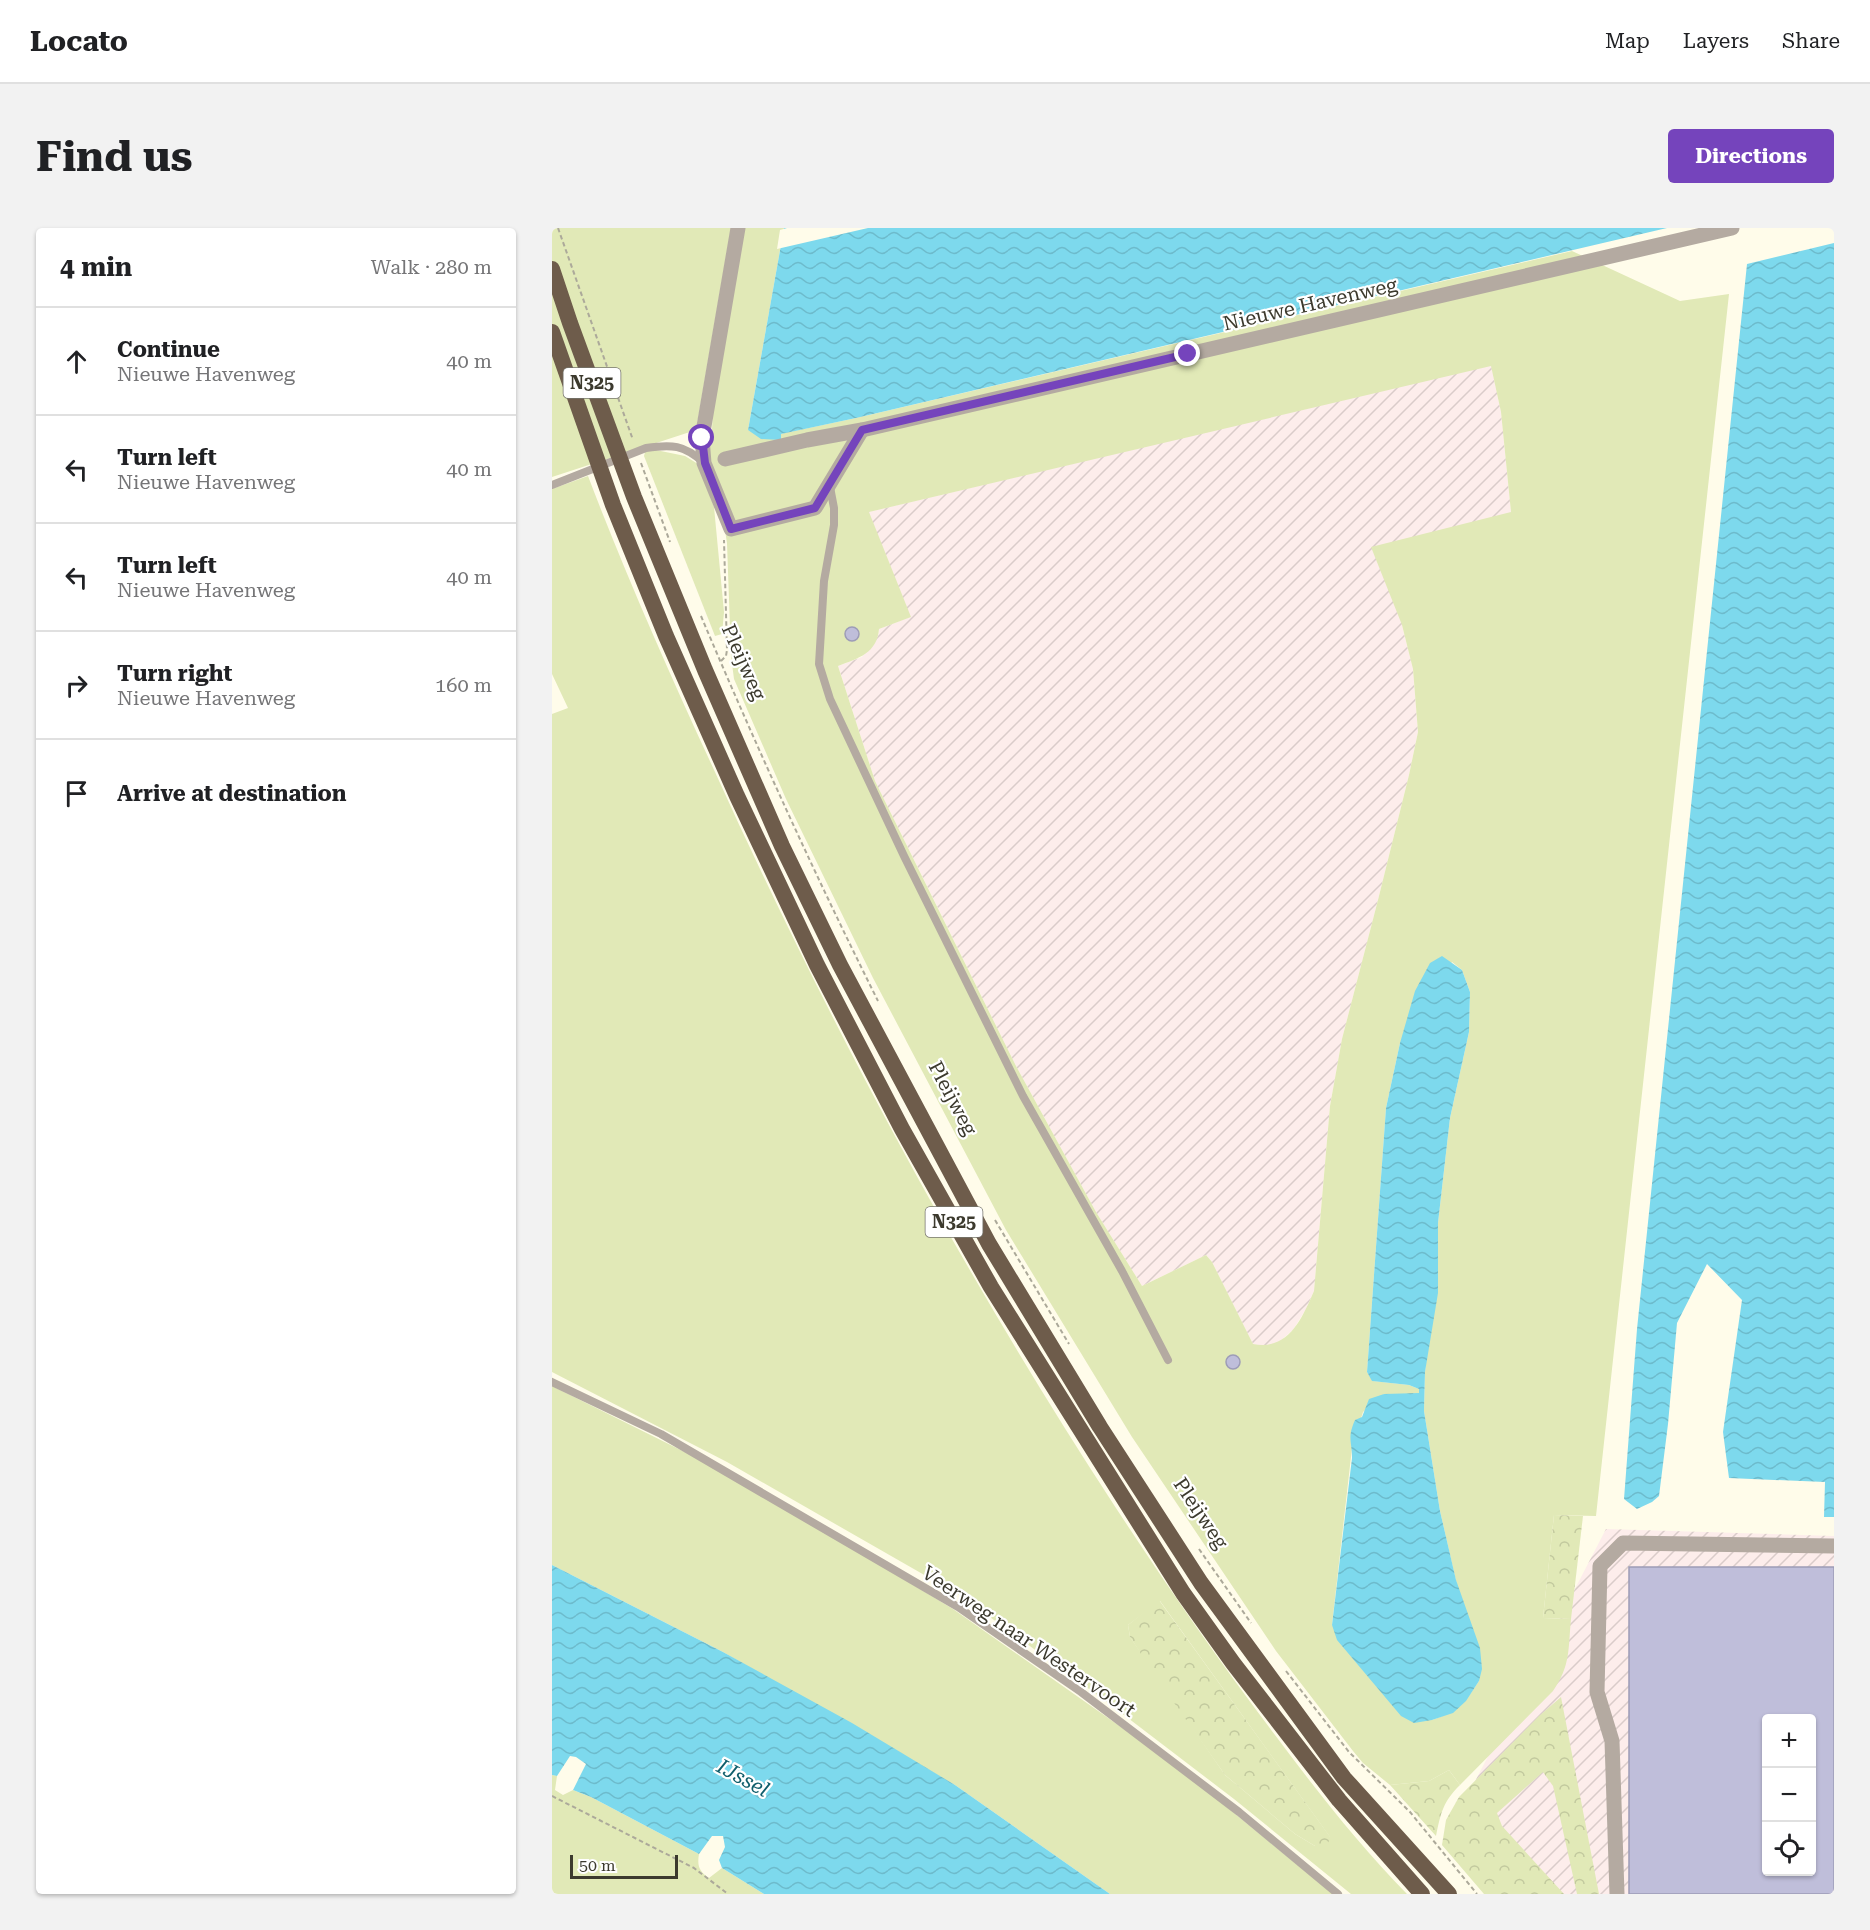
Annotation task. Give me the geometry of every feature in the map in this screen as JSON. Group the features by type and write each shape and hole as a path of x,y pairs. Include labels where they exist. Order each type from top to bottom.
{"highway":[{"name":"Pleijweg","path":"552,269 634,497 705,670 782,846 840,965 989,1244 1100,1427 1200,1582 1344,1778 1449,1894"},
{"name":"N325","path":"552,332 613,505 670,646 737,796 817,965 902,1129 991,1287 1183,1593 1233,1663 1339,1800 1422,1894"}],"street":[{"path":"738,228 702,438 705,463 731,529 815,508 862,430"},
{"name":"Nieuwe Havenweg","path":"725,459 862,430 1732,228"},
{"path":"1617,1894 1612,1741 1597,1692 1600,1566 1623,1543 1834,1546"}],"lane":[{"path":"552,484 646,448 658,446 684,448 705,463"},
{"path":"829,484 834,508 834,525 824,581 819,664 830,699 904,856 1023,1096 1122,1271 1168,1360"},
{"name":"Veerweg naar Westervoort","path":"552,1382 661,1434 958,1607 1081,1692 1239,1812 1338,1894"}],"path":[{"path":"558,228 635,447"},
{"path":"639,458 674,551"},
{"path":"720,662 726,656 727,650 723,539 724,534 731,529"},
{"name":"Pleijweg","path":"699,611 837,919 878,1000"},
{"path":"995,1220 1069,1343"},
{"name":"Pleijweg","path":"1193,1541 1251,1623"},
{"path":"1281,1664 1349,1752 1410,1812 1477,1894"},
{"path":"552,1796 694,1868 728,1894"}],"shaded area":[{"path":"1491,365 1501,412 1511,512 1402,625 1413,669 1418,732 1342,1039 1330,1106 1314,1291 1293,1330 1279,1342 1265,1347 1253,1344 1212,1262 1206,1255 1142,1286 1096,1212 1016,1066 875,781 838,666 862,657 878,636 879,629 910,617 868,512"},
{"path":"1606,1529 1834,1536 1834,1894 1505,1894 1442,1845"}],"green space":[{"path":"552,228 731,228 696,430 552,477"},
{"path":"743,228 784,228 748,430 781,439 780,434 1572,251 1680,301 1729,294 1596,1516 1554,1515 1543,1618 1571,1619 1568,1656 1559,1682 1553,1691 1460,1785 1449,1770 1429,1781 1390,1785 1363,1763 1353,1751 1276,1651 1132,1437 1006,1230 873,978 786,799 734,679 731,656 727,543 720,498 705,460 712,429 714,392","holes":["1491,366 1501,412 1511,512 1371,547 1402,625 1413,669 1418,732 1342,1039 1330,1106 1314,1291 1299,1322 1285,1338 1276,1343 1253,1344 1212,1262 1206,1255 1142,1286 1096,1212 1016,1066 875,781 838,666 866,654 875,644 879,629 911,617 869,512","1452,962 1462,970 1470,992 1469,1032 1450,1118 1438,1223 1437,1257 1425,1372 1424,1411 1440,1511 1479,1681 1460,1706 1432,1720 1332,1625 1352,1448 1363,1412 1384,1394 1419,1394 1419,1389 1409,1385 1373,1381 1367,1372 1386,1108 1400,1043"]},
{"path":"651,449 685,456 698,464 714,507 724,612 722,634 715,636 644,456 645,452"},
{"path":"588,476 665,662 804,961 951,1238 1058,1417 1192,1621 1290,1756 1338,1817 1407,1894 1351,1894 1234,1799 1107,1702 961,1596 727,1462 552,1372 552,714 568,708 552,674 552,489","holes":["1160,1601 1330,1837 1315,1846 1295,1834 1225,1775 1130,1637 1128,1625"]},
{"path":"552,1386 733,1476 953,1609 1148,1746 1333,1894 1110,1894 955,1785 723,1652 552,1565"},
{"path":"1554,1515 1583,1516 1571,1619 1543,1618"},
{"path":"1159,1600 1331,1838 1325,1847 1315,1846 1295,1834 1225,1775 1158,1680 1130,1637 1128,1625"},
{"path":"1561,1697 1599,1894 1577,1894 1553,1786 1543,1772 1497,1813 1502,1826 1564,1894 1484,1894 1442,1845 1446,1820 1459,1797 1539,1716"},
{"path":"1449,1770 1460,1785 1444,1808 1436,1836 1390,1785 1429,1781"},
{"path":"552,1775 557,1776 555,1790 563,1795 573,1790 591,1797 699,1854 700,1868 709,1878 722,1868 764,1894 552,1894"}],"water":[{"path":"784,228 1667,228 781,434 781,440 761,439 748,430"},
{"path":"1834,243 1834,1517 1824,1517 1825,1482 1729,1478 1723,1432 1742,1300 1707,1264 1677,1323 1659,1496 1637,1509 1624,1499 1637,1329 1747,264"},
{"path":"1442,956 1462,970 1470,992 1469,1032 1450,1118 1438,1223 1438,1293 1425,1372 1424,1411 1440,1511 1456,1580 1480,1648 1482,1669 1479,1681 1466,1701 1453,1713 1414,1723 1401,1716 1337,1640 1332,1625 1352,1458 1351,1435 1355,1420 1362,1417 1369,1399 1384,1394 1419,1393 1419,1389 1409,1385 1372,1381 1367,1372 1386,1108 1400,1043 1415,991 1430,963"},
{"name":"IJssel","path":"552,1565 723,1652 852,1723 955,1785 1110,1894 764,1894 722,1868 719,1860 725,1847 723,1836 712,1836 699,1854 591,1797 573,1790 586,1764 570,1756 557,1776 552,1775"}],"pier":[{"path":"787,228 868,228 777,249 780,230"}],"building":[{"path":"852,627 857,629 859,634 857,639 852,641 847,639 845,634 847,629"},
{"path":"1233,1355 1238,1357 1240,1362 1238,1367 1233,1369 1228,1367 1226,1362 1228,1357"},
{"path":"1629,1567 1834,1567 1834,1894 1629,1894"}],"route":[{"path":"702,438 705,463 731,529 815,508 862,430 1188,354"}]}
